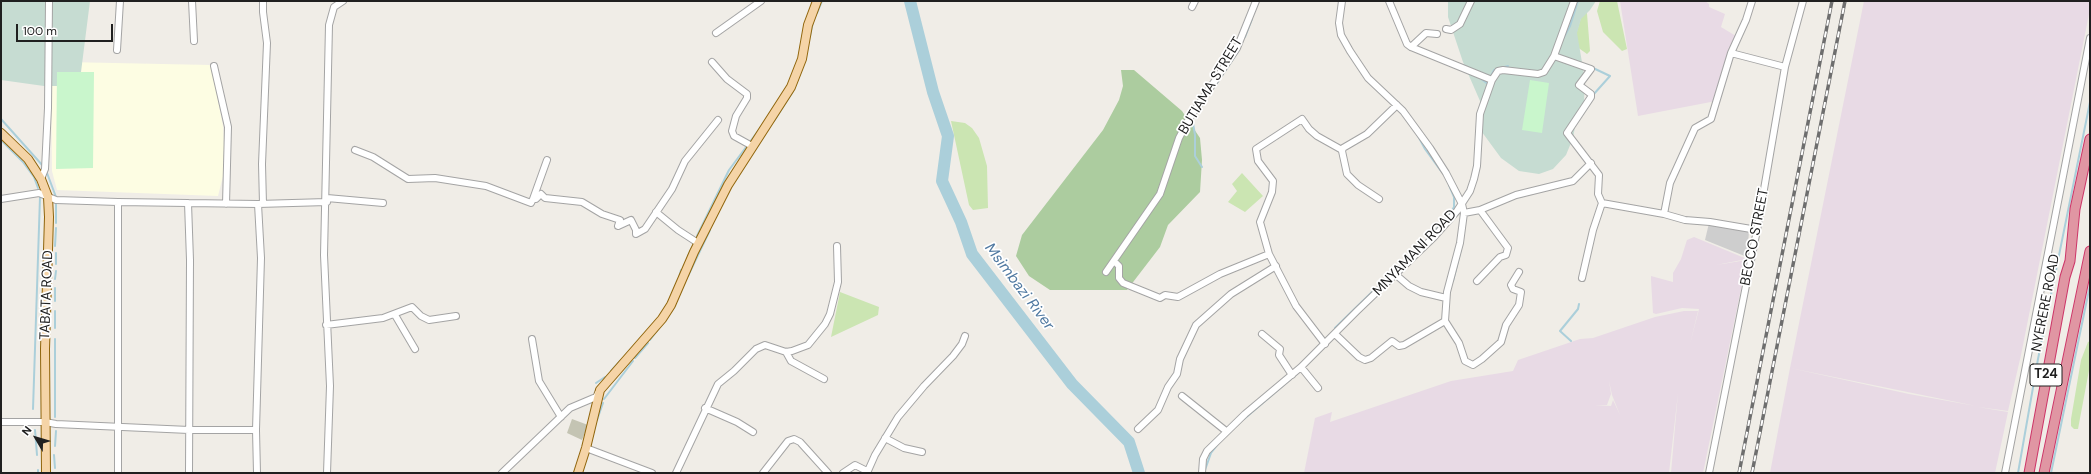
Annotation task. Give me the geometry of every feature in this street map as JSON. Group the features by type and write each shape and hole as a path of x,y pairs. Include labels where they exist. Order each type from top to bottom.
{"highway":[{"name":"NYERERE ROAD","path":"2029,473 2065,277 2070,261 2075,209 2090,139"},
{"name":"T24","path":"2044,473 2090,252"}],"main road":[{"path":"578,473 586,448 600,390 662,319 678,292 698,243 728,185 791,88 797,74 811,14 817,1"},
{"name":"TABATA ROAD","path":"1,133 28,159 41,179 48,197 49,217 44,422 46,473"}],"street":[{"path":"41,179 45,169 48,108 49,1"},
{"path":"117,50 120,1"},
{"path":"192,1 194,41"},
{"path":"257,473 256,430 261,204 267,43 263,1"},
{"path":"327,473 330,386 326,325 324,255 327,200 329,25 334,7 343,1"},
{"path":"716,33 761,1"},
{"name":"BUTIAMA STREET","path":"1106,272 1160,194 1179,138 1189,119 1237,48 1256,1"},
{"name":"MNYAMANI ROAD","path":"1202,473 1203,458 1207,451 1226,431 1292,375 1325,344 1434,237 1462,204 1446,173 1430,148 1397,105 1368,78 1341,35 1339,23 1342,1"},
{"path":"1446,29 1451,30 1460,24 1471,1"},
{"path":"1519,272 1511,285 1513,289 1521,292 1519,306 1506,326 1501,342 1473,365 1465,361 1458,343 1444,321 1446,298 1460,244 1464,213 1462,204 1470,191 1478,166 1480,114 1492,80 1498,71 1503,70 1542,73 1547,70 1554,56 1574,1"},
{"path":"1664,214 1670,183 1679,160 1695,128 1711,119 1731,53 1746,20 1752,1"},
{"name":"BECCO STREET","path":"1709,473 1757,230 1785,67 1803,1"},
{"path":"1390,2 1407,44 1411,47 1492,80"},
{"path":"1411,47 1426,33 1437,34"},
{"path":"2005,473 2090,38"},
{"path":"1731,53 1785,67"},
{"path":"1554,56 1590,69 1579,85 1591,94 1591,97 1567,133 1569,138 1592,163 1598,175 1598,194 1602,203 1596,219 1582,278"},
{"path":"712,62 728,79 747,94 747,98 736,116 732,131 734,136 752,146"},
{"path":"214,66 228,127 226,204"},
{"path":"1342,150 1367,134 1397,105"},
{"path":"1325,344 1296,306 1269,254 1260,222 1272,192 1273,181 1258,161 1256,149 1302,118 1308,129 1317,136 1342,150 1347,174 1358,185 1379,199"},
{"path":"533,199 536,200 541,194 546,198 582,202 602,214 620,220 618,226 631,220 636,230 636,234 645,229 675,184 685,161 718,120"},
{"path":"355,150 373,157 408,179 435,178 486,186 531,203 547,160"},
{"path":"1464,213 1480,210 1516,195 1573,181 1592,163"},
{"path":"1,199 39,193 56,200 118,202 261,204 327,200 383,203"},
{"path":"118,202 118,473"},
{"path":"188,203 190,260 188,430 189,473"},
{"path":"1602,203 1664,214 1685,220 1710,222 1757,230"},
{"path":"1477,281 1500,257 1506,256 1508,248 1480,210"},
{"path":"656,212 678,230 698,243"},
{"path":"676,473 705,408 718,384 734,371 756,349 765,345 786,352 808,345 828,319 838,282 837,246"},
{"path":"1114,260 1119,266 1119,278 1123,283 1160,298 1166,295 1178,297 1220,274 1269,254"},
{"path":"1138,429 1158,410 1168,387 1176,374 1180,359 1196,325 1231,294 1276,266"},
{"path":"1395,274 1409,286 1421,292 1446,298"},
{"path":"326,325 395,315 412,307 421,316 429,320 456,316"},
{"path":"395,315 415,349"},
{"path":"1335,334 1359,357 1365,360 1374,356 1392,341 1399,346 1404,345 1444,321"},
{"path":"1262,334 1280,349 1279,355 1292,375"},
{"path":"843,473 855,465 867,472 898,417 924,386 953,356 962,344 965,336"},
{"path":"532,339 539,381 561,417"},
{"path":"786,352 791,361 824,379"},
{"path":"1301,367 1318,388"},
{"path":"502,473 570,408 596,397 600,390"},
{"path":"1182,396 1226,431"},
{"path":"705,408 737,422 753,432"},
{"path":"1,422 44,422 119,428 256,430"},
{"path":"885,438 904,448 922,452"},
{"path":"763,473 788,440 794,439 800,442 828,473"},
{"path":"586,448 637,466 652,473"},
{"path":"634,473 637,466"}],"shaded area":[{"path":"1,1 90,1 81,72 66,86 44,86 1,80"},
{"path":"1448,1 1596,1 1581,19 1577,33 1585,80 1584,102 1578,110 1573,138 1566,155 1553,169 1539,174 1519,171 1501,158 1479,128 1480,101 1463,62 1448,17"},
{"path":"1620,1 1705,1 1709,4 1709,7 1725,14 1721,27 1736,36 1716,101 1638,116"},
{"path":"1864,1 2090,1 2090,9 2021,355 2008,411 1978,407 2008,412 1995,473 1770,473 1790,368","holes":["1790,368 1976,406 1909,394"]},
{"path":"65,62 211,65 223,126 223,176 218,196 57,190 52,171 51,76"},
{"path":"1709,223 1749,231 1747,257 1705,240"},
{"path":"1694,237 1747,259 1716,265 1747,260 1703,473 1671,473 1678,393 1669,473 1304,473 1315,418 1332,412 1330,422 1451,381 1513,371 1518,360 1580,339 1593,338 1655,317 1684,311 1698,311 1690,344 1699,309 1682,308 1656,314 1653,313 1651,280 1651,276 1673,282 1673,273 1681,259 1687,240","holes":["1609,381 1612,395 1620,415 1613,400 1611,406 1595,405 1607,405 1611,394"]},
{"path":"572,419 588,425 582,440 567,433"}],"green space":[{"path":"1586,1 1590,51 1587,54 1573,44"},
{"path":"1600,1 1617,1 1627,49 1622,51 1603,32 1597,11"},
{"path":"1121,70 1134,70 1182,111 1200,138 1202,160 1200,192 1168,225 1160,247 1127,290 1050,290 1029,276 1016,256 1022,235 1103,130 1119,100 1123,86"},
{"path":"57,72 94,72 93,168 56,169"},
{"path":"1530,80 1549,83 1542,133 1522,130"},
{"path":"951,121 965,123 972,128 979,138 987,166 988,208 973,210 969,205"},
{"path":"1242,173 1263,196 1245,212 1228,202 1237,191 1232,184"},
{"path":"840,292 879,307 878,315 831,337"},
{"path":"2090,341 2090,365 2078,429 2074,429 2071,426 2071,419 2081,360 2088,342"}],"waterway":[{"path":"817,13 822,1"},
{"name":"Msimbazi River","path":"910,1 933,92 948,136 942,181 961,222 972,254 1072,384 1129,442 1139,473"},
{"path":"1563,39 1570,26 1578,1"},
{"path":"1245,37 1252,19"},
{"path":"810,36 813,22"},
{"path":"1215,86 1239,50"},
{"path":"1491,76 1494,70 1508,66"},
{"path":"1591,67 1610,76 1593,95"},
{"path":"774,121 792,93 801,71"},
{"path":"1480,78 1489,85"},
{"path":"2018,473 2038,359 2090,102"},
{"path":"1192,117 1195,135 1195,156 1202,167"},
{"path":"1,119 43,166"},
{"path":"1372,133 1386,119"},
{"path":"697,236 729,170 761,127"},
{"path":"1417,134 1425,149 1441,171"},
{"path":"1568,139 1574,146"},
{"path":"1,140 23,162 34,177 38,188"},
{"path":"47,173 56,197"},
{"path":"1427,240 1450,214 1454,207 1454,197 1449,185"},
{"path":"1514,198 1523,196"},
{"path":"33,409 40,197"},
{"path":"56,203 56,223"},
{"path":"55,246 56,228"},
{"path":"688,276 710,230"},
{"path":"688,256 695,242"},
{"path":"1453,281 1461,249"},
{"path":"56,253 56,264"},
{"path":"678,282 681,270"},
{"path":"55,279 56,271"},
{"path":"2051,473 2090,285"},
{"path":"55,288 55,301"},
{"path":"1335,328 1372,292"},
{"path":"1571,341 1560,331 1578,309 1579,304"},
{"path":"55,311 55,328"},
{"path":"650,340 662,324"},
{"path":"55,339 55,417"},
{"path":"635,358 648,343"},
{"path":"611,371 621,360"},
{"path":"604,399 633,361"},
{"path":"1244,419 1300,371"},
{"path":"596,383 605,377"},
{"path":"597,420 603,403"},
{"path":"35,430 37,455"},
{"path":"55,446 56,431"},
{"path":"1205,470 1211,453 1218,444"},
{"path":"54,455 55,468"}],"railway":[{"path":"1739,473 1832,1"},
{"path":"1752,473 1845,1"}]}
